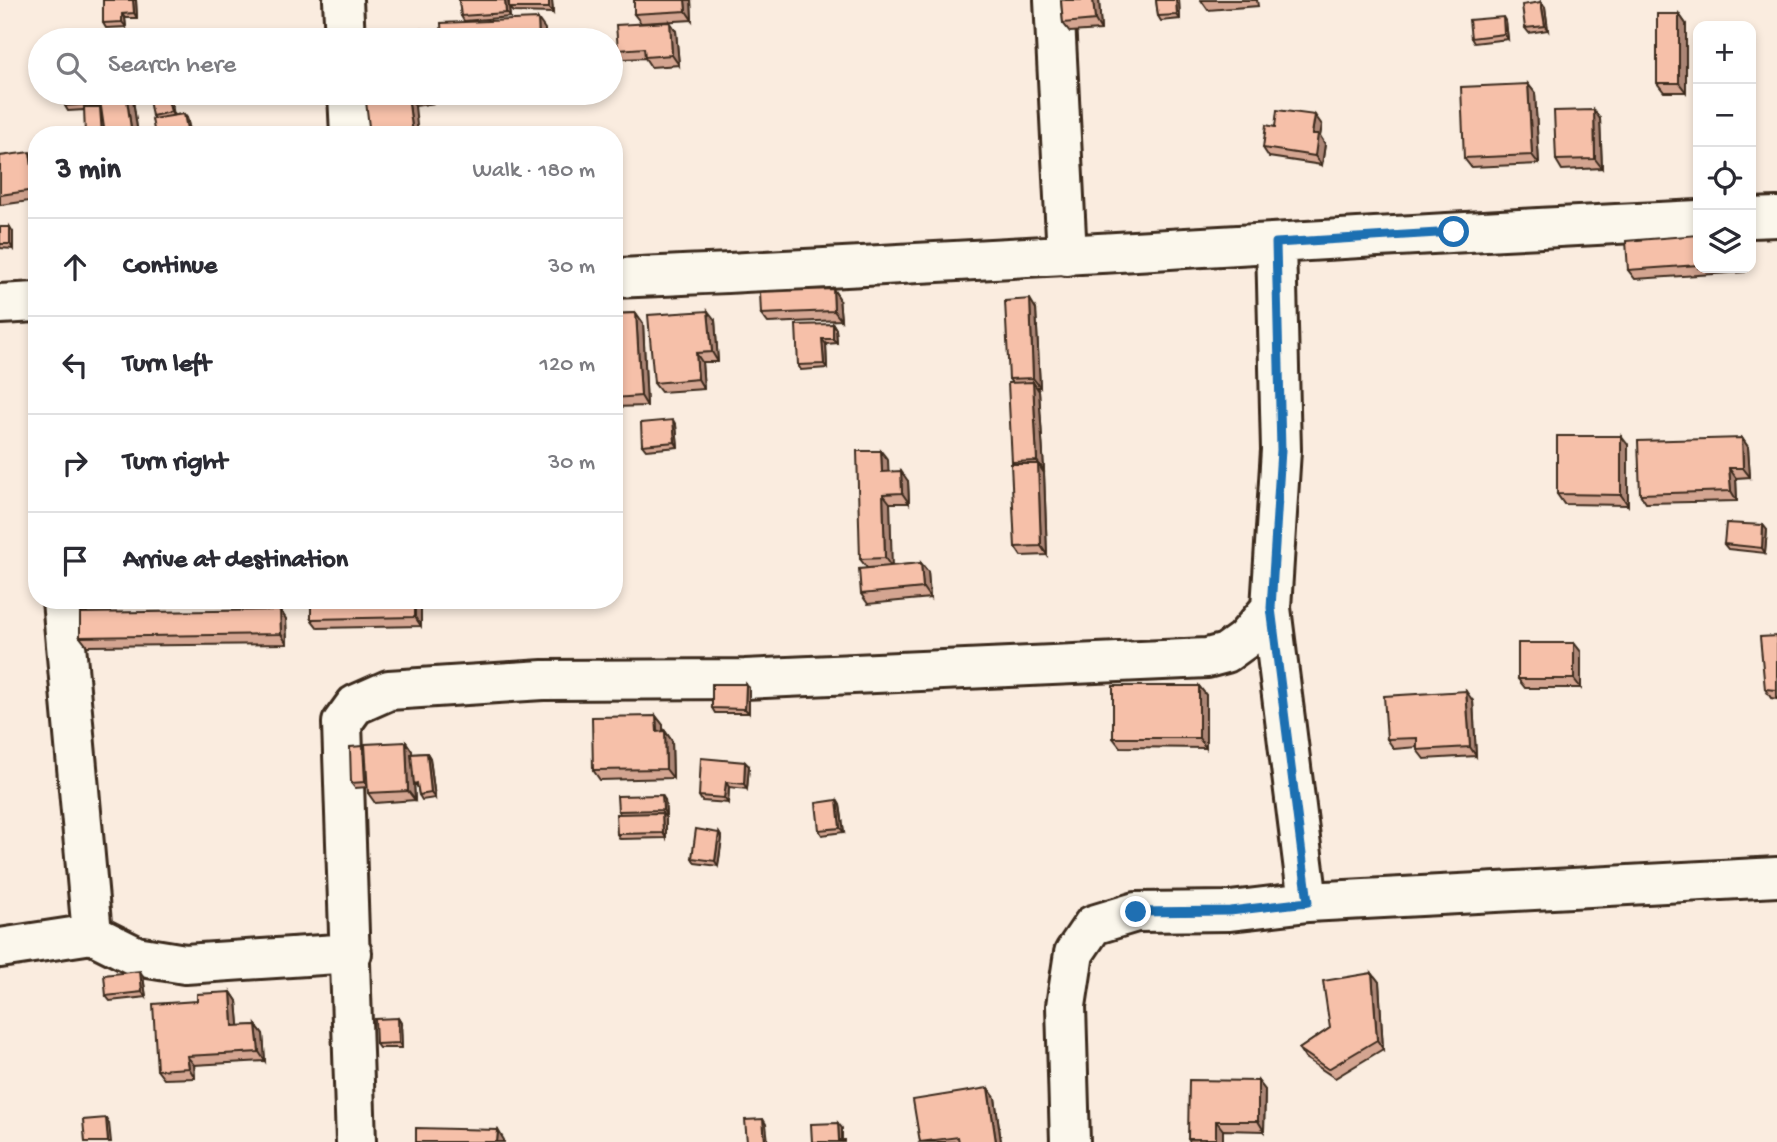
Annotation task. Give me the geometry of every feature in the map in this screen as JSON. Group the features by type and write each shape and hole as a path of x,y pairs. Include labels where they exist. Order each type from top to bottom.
{"street":[{"path":"343,0 344,28"},
{"path":"1054,0 1067,256"},
{"path":"349,105 350,126"},
{"path":"1756,218 1777,217"},
{"path":"623,278 1067,256 1693,220"},
{"path":"1276,243 1281,450 1271,608 1308,902"},
{"path":"356,1142 352,953 342,723 355,705 389,691 543,680 745,679 1207,658 1226,653 1244,640 1271,608"},
{"path":"63,609 92,934"},
{"path":"1070,1142 1066,1006 1074,953 1093,925 1136,912 1230,911 1308,902 1777,877"},
{"path":"0,948 92,934 136,956 185,964 352,953"}],"building":[{"path":"103,0 133,0 134,13 122,14 122,22 103,23"},
{"path":"459,0 505,0 506,13 461,16"},
{"path":"509,0 549,0 549,8 509,8"},
{"path":"634,0 685,0 686,11 634,14"},
{"path":"1061,0 1093,0 1095,20 1063,23"},
{"path":"1156,0 1176,0 1177,15 1158,16"},
{"path":"1541,2 1545,26 1525,28 1522,5"},
{"path":"1657,14 1679,14 1679,83 1657,83"},
{"path":"1503,17 1504,34 1471,38 1469,20"},
{"path":"538,19 538,28 441,28 441,23"},
{"path":"670,22 672,55 645,57 644,48 623,50 623,28 616,28 616,25"},
{"path":"1528,84 1532,155 1464,158 1461,87"},
{"path":"101,105 128,105 131,126 104,126"},
{"path":"150,105 169,105 171,112 152,116"},
{"path":"366,105 409,105 412,126 369,126"},
{"path":"84,107 100,107 101,126 85,126"},
{"path":"1277,110 1315,115 1312,134 1318,134 1315,156 1263,148 1266,125 1275,127"},
{"path":"1594,110 1595,159 1556,160 1554,111"},
{"path":"184,114 186,126 153,126 152,119"},
{"path":"28,152 28,191 0,195 0,156"},
{"path":"0,227 10,227 10,244 0,244"},
{"path":"1693,235 1693,265 1628,270 1626,241"},
{"path":"833,289 834,311 761,314 760,292"},
{"path":"1030,299 1033,378 1009,379 1005,301"},
{"path":"708,311 712,352 696,353 698,379 654,383 648,315"},
{"path":"636,313 641,396 623,397 623,314"},
{"path":"833,324 833,339 822,339 824,364 798,365 796,325"},
{"path":"1033,382 1037,461 1012,462 1008,383"},
{"path":"673,420 675,442 642,445 641,423"},
{"path":"1557,436 1621,436 1621,495 1557,494"},
{"path":"1742,438 1743,468 1729,468 1731,491 1640,494 1638,441"},
{"path":"857,451 881,451 882,472 901,471 902,493 883,494 885,558 860,559"},
{"path":"1011,464 1038,464 1041,546 1015,547"},
{"path":"1726,523 1763,525 1762,548 1724,544"},
{"path":"921,563 923,588 861,594 859,569"},
{"path":"311,609 415,609 415,617 311,619"},
{"path":"280,610 281,634 80,637 80,613"},
{"path":"1777,636 1777,690 1765,689 1760,637"},
{"path":"1518,643 1574,643 1574,679 1518,679"},
{"path":"712,684 746,684 745,709 712,708"},
{"path":"1113,686 1199,686 1199,738 1113,738"},
{"path":"1466,691 1470,747 1417,750 1417,738 1387,739 1384,696"},
{"path":"656,716 657,732 665,731 666,769 593,770 592,717"},
{"path":"406,742 408,791 368,793 365,744"},
{"path":"363,746 365,782 351,783 350,747"},
{"path":"427,753 431,793 419,795 417,783 414,784 411,754"},
{"path":"701,758 745,762 744,784 726,782 724,798 699,796"},
{"path":"662,795 663,810 618,811 617,796"},
{"path":"837,800 840,828 819,830 816,803"},
{"path":"662,813 663,833 617,834 616,814"},
{"path":"696,829 719,833 715,861 692,858"},
{"path":"140,971 142,992 106,996 104,975"},
{"path":"1372,973 1377,1040 1328,1069 1299,1049 1330,1028 1323,981"},
{"path":"231,992 233,1026 256,1025 259,1052 187,1056 189,1068 157,1070 153,1004 197,1001 197,994"},
{"path":"398,1018 399,1043 376,1044 375,1019"},
{"path":"1189,1080 1258,1081 1258,1121 1216,1121 1216,1139 1188,1139"},
{"path":"988,1088 996,1142 959,1142 958,1137 920,1142 913,1100"},
{"path":"106,1118 108,1142 85,1142 83,1120"},
{"path":"763,1119 765,1142 747,1142 745,1120"},
{"path":"838,1123 839,1140 845,1142 812,1142 811,1124"},
{"path":"416,1128 498,1130 497,1142 416,1142"}],"route":[{"path":"1136,912 1230,911 1308,902 1271,608 1281,450 1276,243 1454,232"}]}
